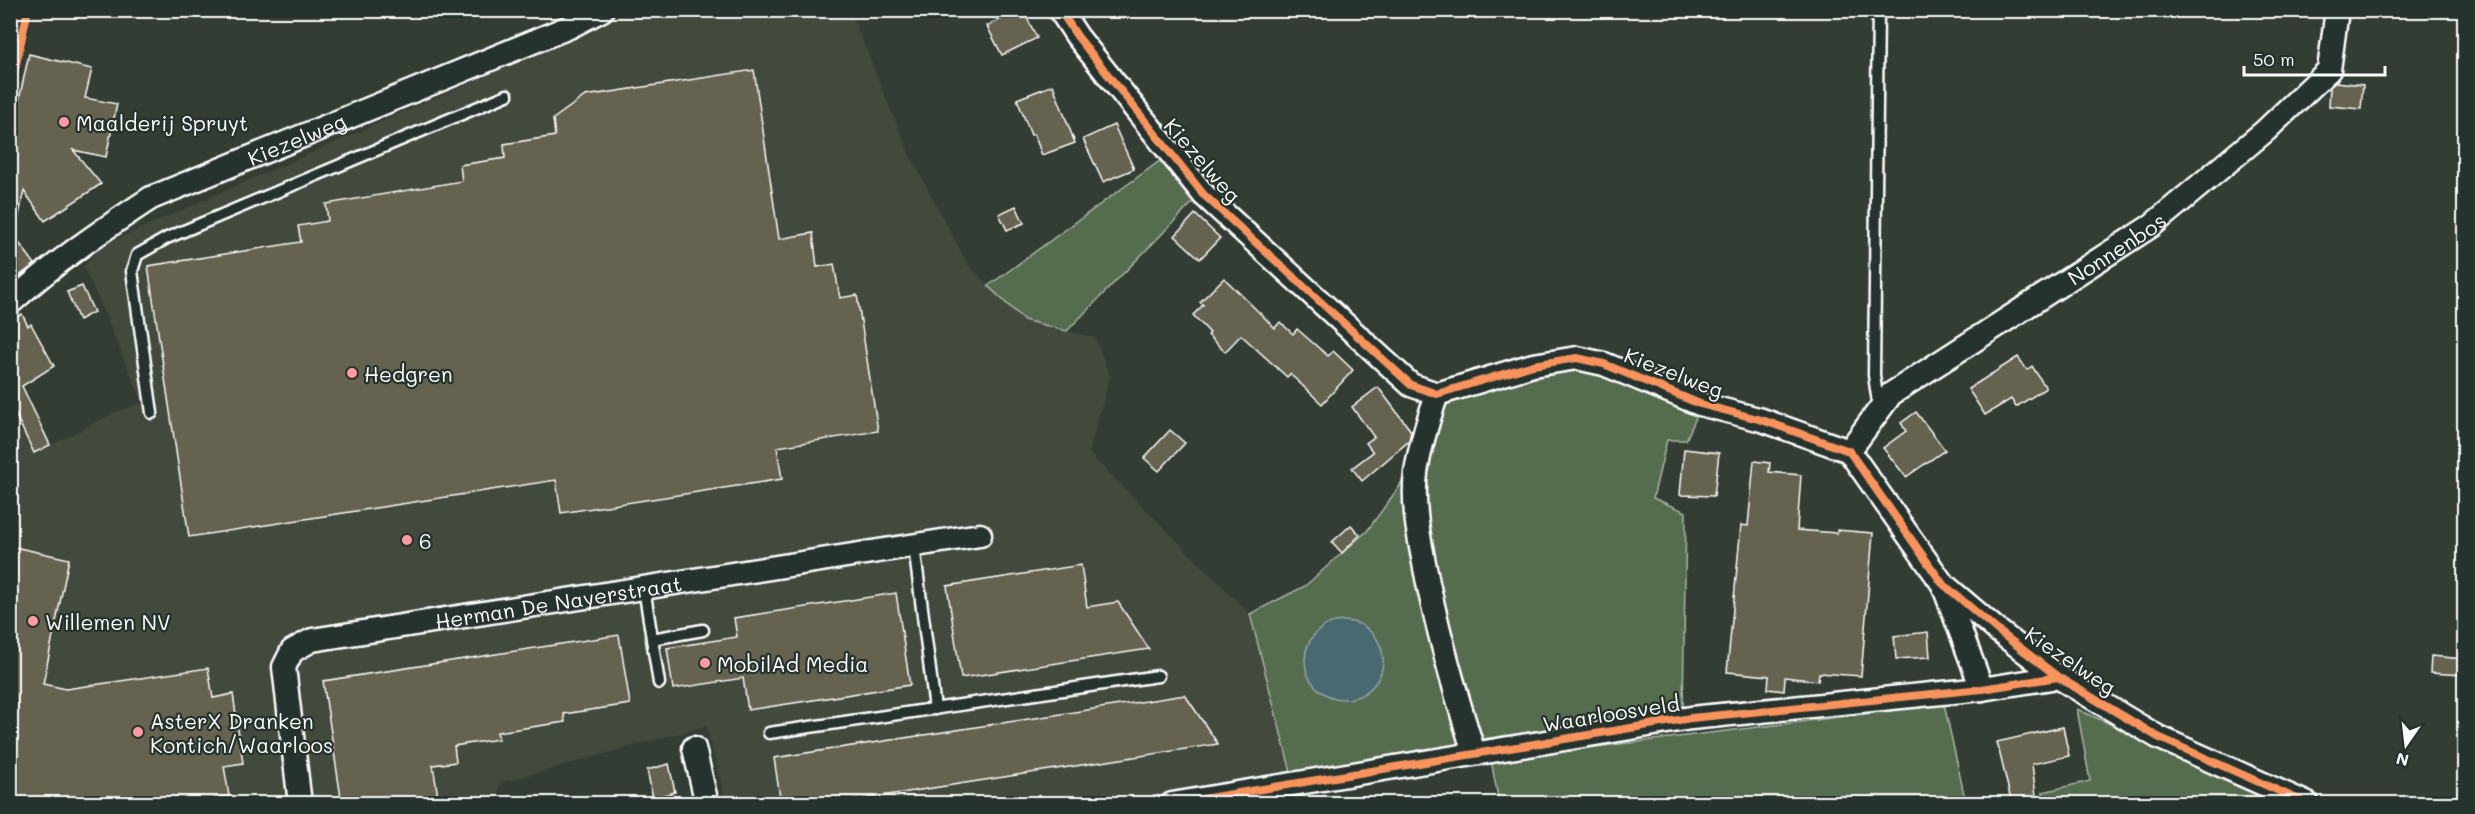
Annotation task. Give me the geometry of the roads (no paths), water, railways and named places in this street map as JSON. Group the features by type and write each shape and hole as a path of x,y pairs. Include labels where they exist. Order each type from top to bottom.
{"street":[{"name":"Kiezelweg","path":"10,303 96,233 152,198 569,27 602,10"},
{"name":"Kiezelweg","path":"1060,10 1077,36 1204,195 1411,385 1437,394 1533,365 1577,358 1604,364 1700,404 1762,420 1849,451 1942,583 1997,630 2058,677 2158,737 2308,804"},
{"name":"Nonnenbos","path":"1849,451 1891,394 2151,226 2265,131 2329,70 2337,10"},
{"path":"1437,394 1423,436 1416,475 1415,519 1452,685 1474,753"},
{"name":"Herman De Nayerstraat","path":"300,804 285,667 292,651 312,640 981,535"},
{"path":"1942,583 1982,689"},
{"name":"Waarloosveld","path":"1172,804 1691,718 1982,689 2058,677"},
{"path":"694,748 707,804"}],"lane":[{"path":"1878,10 1874,375 1879,410"},
{"path":"152,413 132,271 137,255 167,238 507,95"},
{"path":"914,546 935,709"},
{"path":"644,588 659,683"},
{"path":"652,639 703,630"},
{"path":"769,733 1158,676"}],"water":[{"path":"1344,621 1359,624 1371,633 1380,645 1383,660 1380,675 1371,687 1359,696 1344,699 1329,696 1317,687 1308,675 1305,660 1308,645 1317,633 1329,624"}],"place":[{"name":"Maalderij Spruyt","path":"64,122"},
{"name":"Hedgren","path":"352,373"},
{"name":"6","path":"407,540"},
{"name":"Willemen NV","path":"33,621"},
{"name":"MobilAd Media","path":"705,663"},
{"name":"AsterX Dranken Kontich/Waarloos","path":"138,732"}]}
